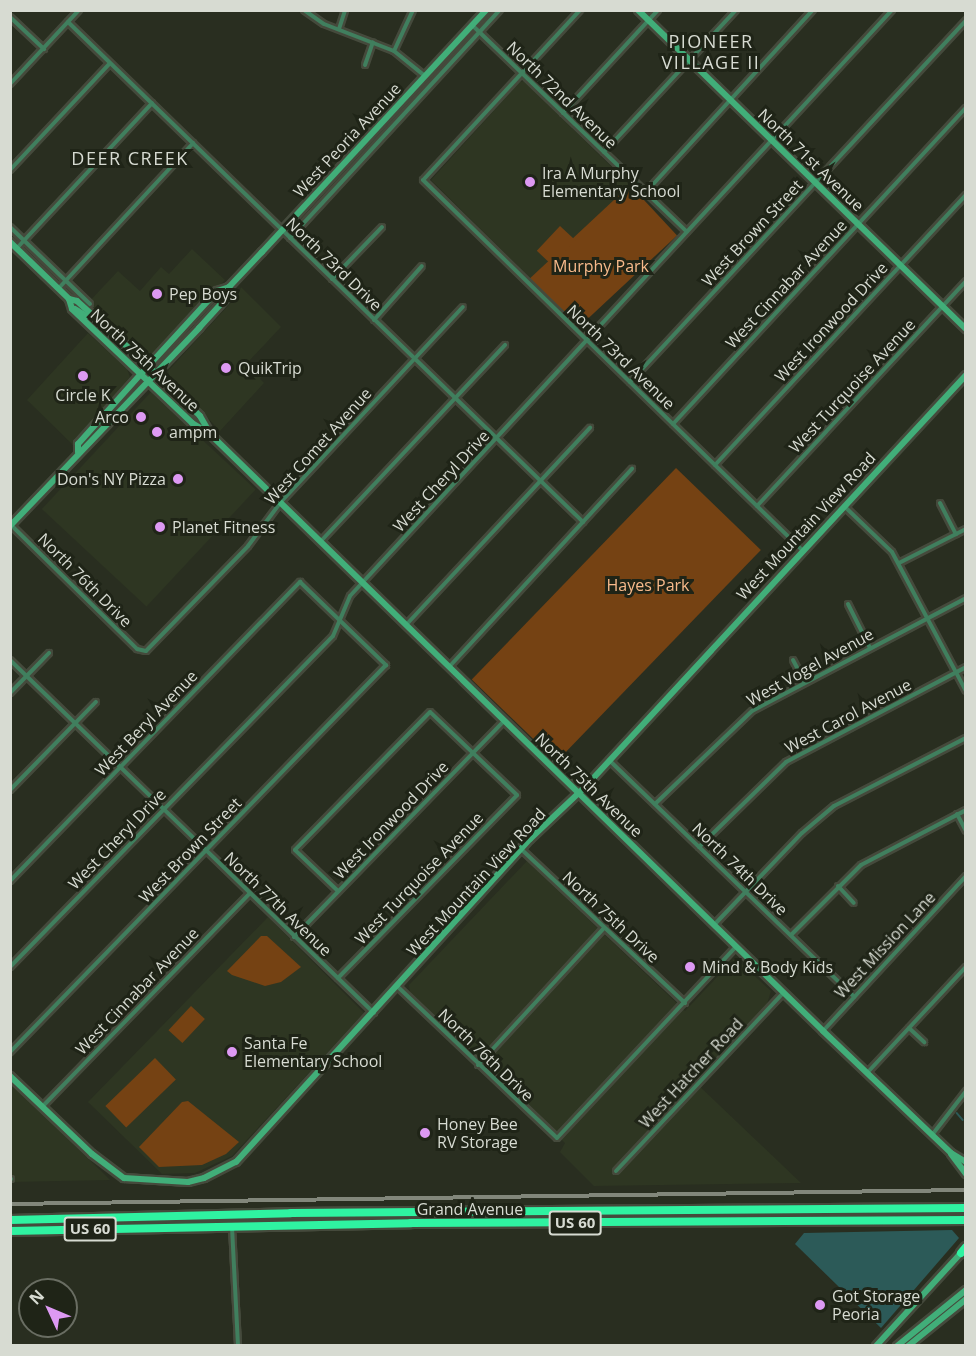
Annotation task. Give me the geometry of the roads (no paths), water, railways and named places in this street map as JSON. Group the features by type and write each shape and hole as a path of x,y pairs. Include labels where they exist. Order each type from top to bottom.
{"highway":[{"name":"Grand Avenue","path":"10,1220 963,1208"},
{"path":"570,1223 571,1212"},
{"path":"955,1219 966,1225"},
{"name":"Grand Avenue","path":"10,1231 232,1226 966,1220"}],"main road":[{"name":"West Peoria Avenue","path":"78,452 78,444 148,366 218,291 229,287 486,10"},
{"name":"North 71st Avenue","path":"638,10 966,329"},
{"name":"North 75th Avenue","path":"10,242 69,299 72,309 192,423 210,434 932,1135 951,1154 966,1174"},
{"name":"West Peoria Avenue","path":"11,525 78,452 85,450 213,313 229,295 229,287"},
{"name":"North 75th Avenue","path":"69,299 77,300 157,374 200,416 210,434"},
{"path":"205,305 213,313"},
{"path":"72,309 92,315"},
{"name":"West Mountain View Road","path":"10,1076 116,1175 134,1180 188,1182 221,1171 247,1152 521,849 579,794 966,375"},
{"name":"North 75th Avenue","path":"951,1154 966,1162"},
{"path":"876,1346 964,1250"},
{"path":"897,1346 966,1290"},
{"path":"908,1346 966,1299"}],"street":[{"path":"10,84 79,10"},
{"path":"304,10 339,29 394,51 425,76"},
{"path":"339,29 345,10"},
{"path":"394,51 413,10"},
{"name":"West Peoria Avenue","path":"290,238 500,10"},
{"path":"521,73 580,10"},
{"path":"563,113 658,10"},
{"path":"604,153 736,10"},
{"path":"646,192 813,10"},
{"name":"West Cheryl Drive","path":"10,967 333,636 346,603 892,10"},
{"path":"10,17 44,49"},
{"name":"West Brown Street","path":"630,382 966,20"},
{"name":"North 73rd Drive","path":"69,22 583,522"},
{"name":"North 72nd Avenue","path":"472,25 687,232"},
{"path":"365,65 373,42"},
{"path":"10,170 110,63"},
{"name":"North 73rd Avenue","path":"521,73 423,180 803,551"},
{"path":"17,248 152,103"},
{"name":"West Cinnabar Avenue","path":"673,424 966,108"},
{"path":"58,288 193,143"},
{"name":"West Ironwood Drive","path":"715,465 966,195"},
{"name":"North 75th Avenue","path":"10,227 90,304"},
{"path":"332,279 382,227"},
{"path":"374,320 422,266"},
{"name":"West Turquoise Avenue","path":"757,506 966,281"},
{"name":"West Comet Avenue","path":"141,653 248,546 280,504 463,307"},
{"path":"321,542 505,345"},
{"path":"406,626 590,428"},
{"path":"449,667 632,469"},
{"path":"940,503 956,534"},
{"path":"844,505 899,563 966,691"},
{"name":"North 76th Drive","path":"11,525 141,653"},
{"path":"899,563 966,529"},
{"name":"West Beryl Avenue","path":"10,881 300,582 340,622"},
{"name":"West Vogel Avenue","path":"655,804 735,724 804,681 966,598"},
{"path":"848,604 870,648"},
{"name":"West Brown Street","path":"10,1052 386,665 340,622"},
{"path":"10,693 49,653"},
{"name":"North 77th Avenue","path":"10,660 374,1014"},
{"path":"793,660 804,681"},
{"name":"West Carol Avenue","path":"699,847 786,762 966,667"},
{"path":"10,790 96,702"},
{"path":"338,891 295,850 430,712 473,753"},
{"name":"West Ironwood Drive","path":"294,937 504,721"},
{"path":"714,925 745,891 834,806 966,738"},
{"name":"West Turquoise Avenue","path":"338,978 517,795 473,753"},
{"name":"North 74th Drive","path":"609,759 854,997"},
{"path":"791,936 838,886 880,853 966,810"},
{"path":"957,814 966,831"},
{"name":"North 75th Drive","path":"521,849 685,1003"},
{"name":"West Mission Lane","path":"823,1031 966,876"},
{"path":"838,886 854,903"},
{"name":"West Cinnabar Avenue","path":"42,1107 250,893"},
{"path":"478,1065 604,928"},
{"path":"685,1003 737,946"},
{"path":"867,1073 966,967"},
{"name":"North 76th Drive","path":"398,987 557,1138 685,1003"},
{"name":"West Hatcher Road","path":"616,1170 783,992"},
{"path":"909,1028 924,1042"},
{"path":"932,1135 966,1091"},
{"path":"232,1226 238,1346"}],"water":[{"path":"952,1230 959,1238 881,1328 795,1244 804,1233"}],"waterway":[{"path":"957,1113 963,1120"}],"railway":[{"path":"10,1204 966,1190"}],"place":[{"name":"Ira A Murphy Elementary School","path":"530,182"},
{"name":"Pep Boys","path":"157,294"},
{"name":"QuikTrip","path":"226,368"},
{"name":"Circle K","path":"83,376"},
{"name":"Arco","path":"141,417"},
{"name":"ampm","path":"157,432"},
{"name":"Don's NY Pizza","path":"178,479"},
{"name":"Planet Fitness","path":"160,527"},
{"name":"Mind & Body Kids","path":"690,967"},
{"name":"Santa Fe Elementary School","path":"232,1052"},
{"name":"Honey Bee RV Storage","path":"425,1133"},
{"name":"Got Storage Peoria","path":"820,1305"}],"district":[{"name":"PIONEER VILLAGE II","path":"711,52"},
{"name":"DEER CREEK","path":"130,158"}],"park label":[{"name":"Murphy Park","path":"601,266"},
{"name":"Hayes Park","path":"648,585"}]}
